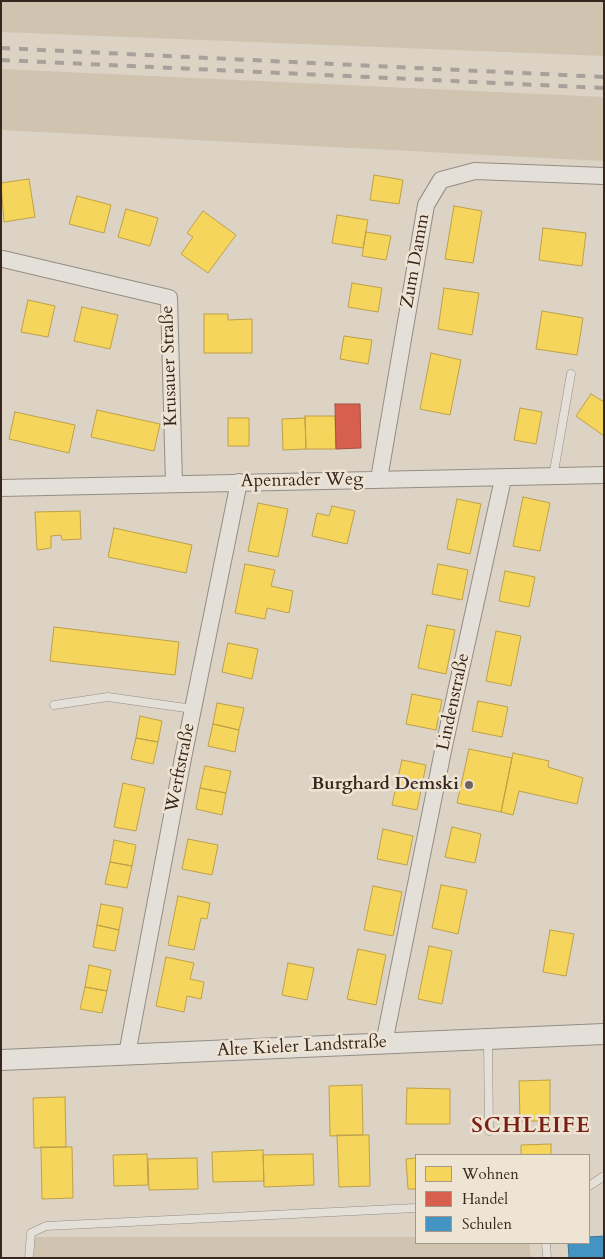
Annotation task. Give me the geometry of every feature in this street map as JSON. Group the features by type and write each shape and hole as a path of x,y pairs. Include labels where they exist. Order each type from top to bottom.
{"street":[{"name":"Zum Damm","path":"379,479 426,205 441,180 475,171 604,176"},
{"name":"Krusauer Straße","path":"3,259 169,298 174,483"},
{"name":"Apenrader Weg","path":"1,488 379,479 503,479 604,475"},
{"name":"Lindenstraße","path":"384,1043 444,746 503,479"},
{"name":"Werftstraße","path":"127,1054 193,709 239,482"},
{"name":"Alte Kieler Landstraße","path":"1,1060 604,1034"}],"lane":[{"path":"553,477 571,374"},
{"path":"54,705 108,697 193,709"},
{"path":"488,1039 489,1131"},
{"path":"590,1185 604,1176"},
{"path":"29,1258 32,1233 46,1226 415,1208"},
{"path":"546,1244 547,1258"}],"shaded area":[{"path":"1,1 604,1 604,56 1,32"},
{"path":"1,69 604,97 604,161 1,130"},
{"path":"30,1237 415,1237 415,1244 529,1244 531,1258 26,1258"}],"building: Wohnen":[{"path":"374,175 403,180 399,204 370,200"},
{"path":"29,179 35,217 4,222 1,183"},
{"path":"77,196 111,205 104,233 69,224"},
{"path":"454,206 482,211 473,263 445,259"},
{"path":"126,209 158,218 150,246 118,237"},
{"path":"203,211 236,235 208,273 181,254 193,237 187,233"},
{"path":"337,215 368,220 363,248 332,243"},
{"path":"543,228 586,233 582,266 539,260"},
{"path":"366,232 391,236 386,260 362,256"},
{"path":"352,283 382,288 378,312 348,307"},
{"path":"444,288 479,293 472,335 438,329"},
{"path":"28,300 55,306 48,337 21,332"},
{"path":"82,307 118,315 110,349 74,341"},
{"path":"542,311 583,318 577,355 536,349"},
{"path":"204,314 228,314 228,320 252,319 252,353 204,353"},
{"path":"344,336 372,340 368,364 340,359"},
{"path":"431,353 461,360 450,415 420,409"},
{"path":"591,394 604,402 604,436 576,416"},
{"path":"520,408 542,412 536,444 514,440"},
{"path":"97,410 160,424 154,451 91,437"},
{"path":"15,412 75,425 69,453 9,439"},
{"path":"305,416 335,416 336,449 306,449"},
{"path":"228,418 249,418 249,446 228,446"},
{"path":"305,418 306,449 283,450 282,419"},
{"path":"523,497 550,503 540,551 513,546"},
{"path":"457,499 481,504 470,554 447,549"},
{"path":"258,503 288,509 278,557 248,551"},
{"path":"332,506 355,511 347,544 312,536 317,513 329,516"},
{"path":"80,511 81,539 62,540 61,535 51,536 51,548 37,550 35,512"},
{"path":"114,528 192,545 186,573 108,557"},
{"path":"245,564 275,570 271,586 293,591 289,613 267,608 265,619 235,613"},
{"path":"438,564 468,570 462,600 432,594"},
{"path":"505,571 535,577 529,607 499,601"},
{"path":"427,625 455,630 446,674 418,668"},
{"path":"54,627 179,642 175,675 50,661"},
{"path":"496,631 521,636 511,686 486,681"},
{"path":"228,643 258,649 252,679 222,672"},
{"path":"412,694 442,700 436,730 406,724"},
{"path":"478,701 508,707 502,737 472,731"},
{"path":"217,703 244,708 239,730 213,724"},
{"path":"140,716 162,721 158,742 136,738"},
{"path":"213,724 239,730 235,752 208,746"},
{"path":"136,738 158,742 153,764 131,759"},
{"path":"469,749 512,758 501,812 457,803"},
{"path":"513,753 549,761 548,767 583,778 577,804 519,791 513,815 501,812"},
{"path":"402,760 426,765 417,810 392,805"},
{"path":"205,766 231,771 226,793 200,788"},
{"path":"123,783 145,788 136,831 114,827"},
{"path":"200,788 226,793 222,815 196,809"},
{"path":"452,827 481,834 475,863 445,857"},
{"path":"383,829 413,836 407,865 377,859"},
{"path":"188,839 218,845 212,875 182,869"},
{"path":"114,840 136,845 132,866 110,862"},
{"path":"110,862 132,866 127,888 105,884"},
{"path":"441,885 467,890 458,934 432,928"},
{"path":"373,886 402,892 393,936 364,930"},
{"path":"178,896 210,903 207,919 201,918 194,950 168,945"},
{"path":"101,904 123,908 119,930 97,925"},
{"path":"97,925 119,930 115,951 93,947"},
{"path":"550,930 574,934 566,976 543,972"},
{"path":"429,946 452,951 442,1004 418,999"},
{"path":"358,949 386,955 376,1005 347,999"},
{"path":"166,957 194,963 190,979 204,982 201,999 187,996 184,1012 156,1006"},
{"path":"288,963 314,968 307,1000 282,995"},
{"path":"89,965 111,970 107,991 85,987"},
{"path":"85,987 107,991 102,1013 80,1009"},
{"path":"550,1080 550,1121 520,1121 519,1081"},
{"path":"362,1085 363,1135 330,1136 329,1086"},
{"path":"407,1088 450,1089 450,1124 406,1124"},
{"path":"65,1097 66,1147 34,1148 33,1098"},
{"path":"337,1135 369,1135 370,1186 339,1187"},
{"path":"551,1144 551,1154 521,1154 521,1145"},
{"path":"41,1147 72,1147 73,1198 42,1199"},
{"path":"263,1150 264,1181 213,1182 212,1152"},
{"path":"147,1154 148,1185 114,1186 113,1155"},
{"path":"313,1154 314,1185 264,1187 263,1155"},
{"path":"197,1158 198,1189 149,1190 148,1159"},
{"path":"415,1158 415,1189 408,1189 406,1159"}],"building: Handel":[{"path":"335,404 360,404 361,448 336,449"}],"building: Schulen":[{"path":"604,1236 604,1258 569,1258 568,1244 590,1244 590,1237"}],"railway":[{"path":"1,48 604,77"},
{"path":"1,60 604,88"}],"place":[{"name":"Burghard Demski","path":"469,785"}],"district":[{"name":"SCHLEIFE","path":"531,1127"}]}
